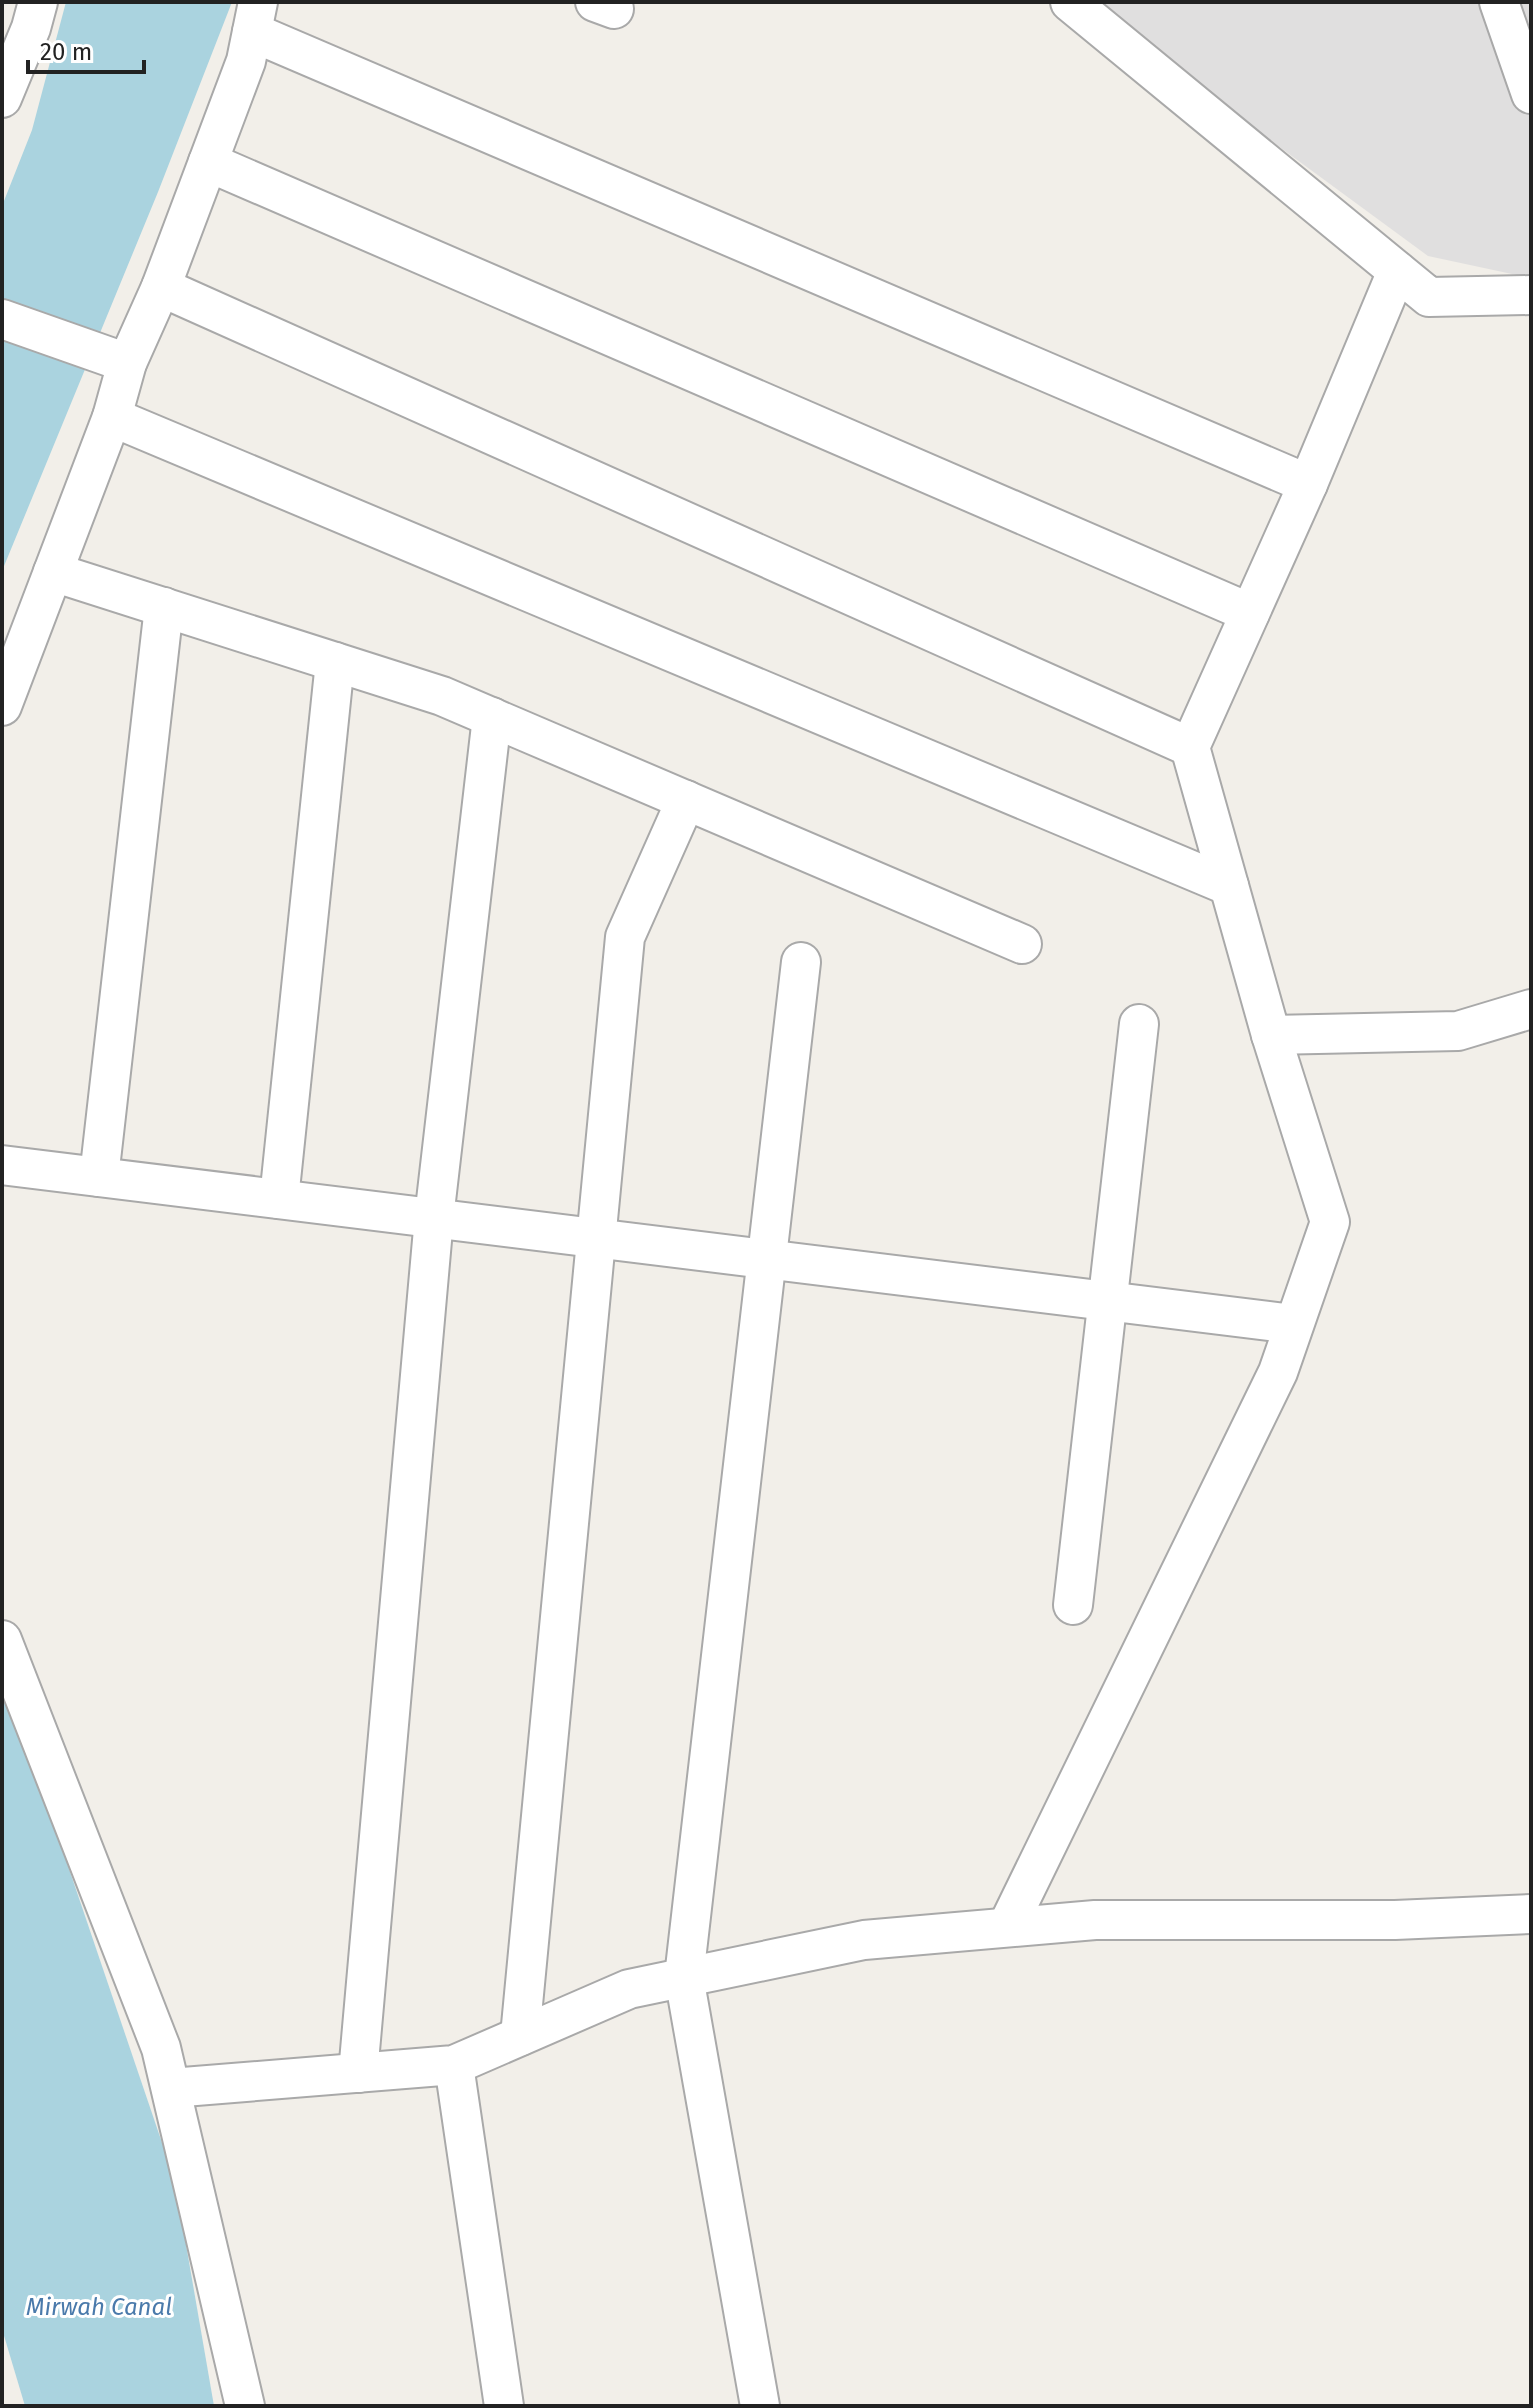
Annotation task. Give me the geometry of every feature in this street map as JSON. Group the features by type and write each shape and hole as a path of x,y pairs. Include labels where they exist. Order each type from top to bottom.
{"street":[{"path":"2,98 31,28 38,2"},
{"path":"1070,2 1429,297 1531,295"},
{"path":"1499,2 1531,94"},
{"path":"2,706 112,417 112,358 161,287 246,61 255,17 1308,484"},
{"path":"208,162 1250,613"},
{"path":"1007,1927 1278,1372 1330,1222 1271,1035 1190,747 1308,484 1397,271"},
{"path":"161,287 1190,747"},
{"path":"2,319 112,358"},
{"path":"112,417 1229,886"},
{"path":"53,572 442,696 1022,944"},
{"path":"99,1177 164,607"},
{"path":"279,1199 335,662"},
{"path":"358,2073 434,1218 492,717"},
{"path":"520,2036 625,937 686,800"},
{"path":"760,2406 684,1977 801,962"},
{"path":"1271,1035 1458,1031 1531,1009"},
{"path":"1073,1605 1139,1024"},
{"path":"2,1165 1293,1324"},
{"path":"2,1640 161,2048 245,2406"},
{"path":"171,2088 454,2065 629,1989 864,1940 1095,1920 1395,1920 1531,1914"},
{"path":"454,2065 504,2406"}],"shaded area":[{"path":"1082,2 1531,2 1531,278 1428,256"}],"water":[{"path":"66,2 232,2 158,192 2,571 2,206 32,130"},
{"name":"Mirwah Canal","path":"2,1678 175,2181 214,2406 25,2406 2,2329"}]}
